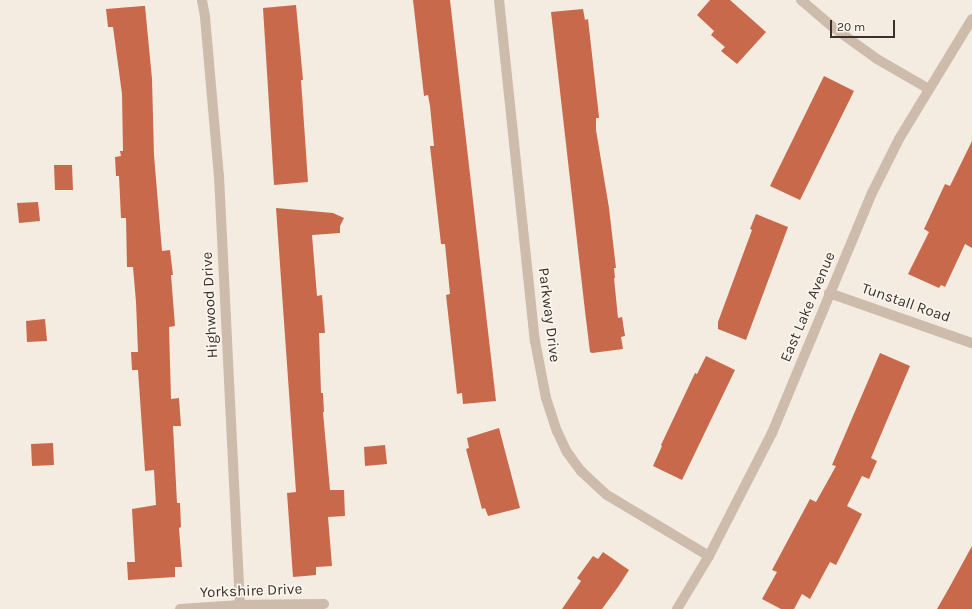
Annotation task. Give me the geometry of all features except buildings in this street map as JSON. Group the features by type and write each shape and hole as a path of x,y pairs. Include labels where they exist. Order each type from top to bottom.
{"street":[{"name":"Highwood Drive","path":"202,0 205,17 219,176 240,607"},
{"name":"Parkway Drive","path":"499,0 535,342 546,398 557,431 567,452 581,471 607,495 709,556"},
{"path":"801,0 834,28 877,60 929,89"},
{"name":"East Lake Avenue","path":"677,609 709,556 772,433 829,292 872,193 899,139 972,19"},
{"name":"Tunstall Road","path":"829,292 972,342"},
{"name":"Yorkshire Drive","path":"180,609 324,604"}]}
